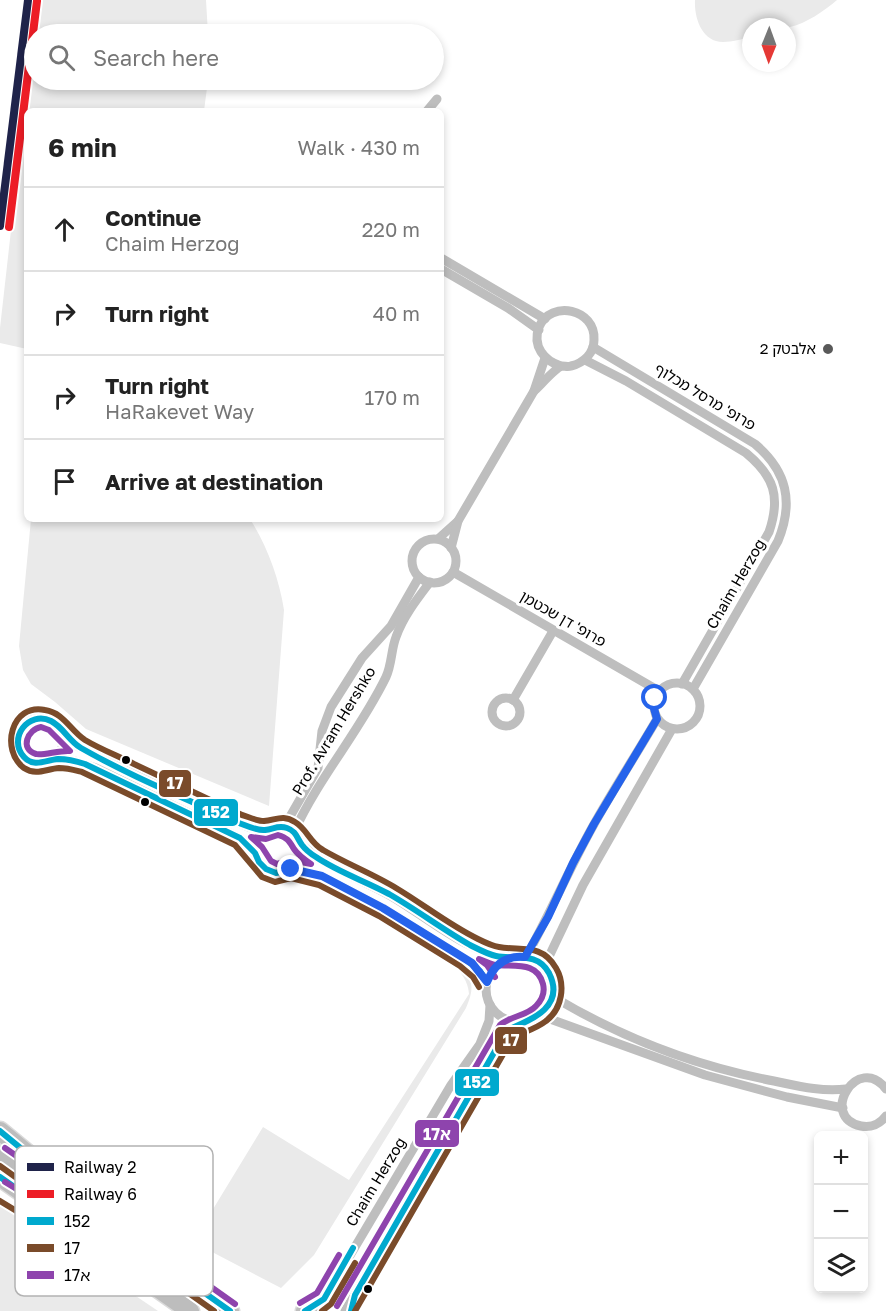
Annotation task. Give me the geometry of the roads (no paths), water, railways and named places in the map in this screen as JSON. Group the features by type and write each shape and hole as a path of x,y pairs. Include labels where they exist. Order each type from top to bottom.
{"highway":[{"path":"0,1131 18,1146"},
{"path":"0,1155 15,1166"},
{"path":"0,1177 15,1190"},
{"path":"0,1190 15,1196"},
{"path":"169,1296 190,1311"},
{"path":"209,1296 230,1311"},
{"path":"305,1311 321,1305"}],"street":[{"path":"430,108 438,99"},
{"path":"444,260 545,319"},
{"path":"444,271 507,308 538,330"},
{"path":"566,310 580,314 591,325 594,332 593,347 585,360 570,367 553,364 545,358 538,345 538,330 545,319 558,311 566,310"},
{"name":"פרופ' מרסל מכלוף","path":"593,347 755,444 767,454 779,471 785,488"},
{"path":"458,521 452,548 456,560 453,572 443,581 430,582 419,577 412,565 414,551 424,541 438,539 458,521 534,391 545,358"},
{"name":"פרופ' מרסל מכלוף","path":"585,360 626,381 746,453 760,465 774,490"},
{"path":"534,391 561,366"},
{"name":"Chaim Herzog","path":"693,689 778,541 785,525 787,508 785,488"},
{"name":"Chaim Herzog","path":"682,684 769,532 775,506 774,490"},
{"path":"438,539 452,548"},
{"name":"פרופ' דן שכטמן","path":"453,572 658,691"},
{"name":"Prof. Avram Hershko","path":"284,827 318,768 322,731 330,707 362,658 391,626 419,577"},
{"name":"Prof. Avram Hershko","path":"294,832 305,809 387,675 393,645 400,626 430,582"},
{"path":"513,699 553,632"},
{"path":"669,684 682,684 693,689 699,701 699,714 696,720 685,728 672,729 657,719 653,705 658,691 669,684"},
{"path":"266,830 246,826 79,747 50,720 36,718 23,726 18,736 18,749 28,760 41,764 54,760 75,761 96,768 236,836 255,853 259,862 266,869 276,873 291,869 322,876 383,908 472,963 487,982"},
{"path":"525,957 548,917 594,824 657,719"},
{"path":"544,967 596,861 672,729"},
{"path":"54,760 63,746 61,730"},
{"path":"255,853 257,840 266,830 278,826 284,827 294,832 302,846 316,857 390,895 472,946 489,954 509,958 525,957 539,962 550,976 553,986 548,1005 539,1015 507,1030 501,1039 345,1311"},
{"path":"291,869 300,859 302,846"},
{"path":"509,958 499,963 491,971 487,982 487,997 490,1005 504,1018 514,1022 524,1022"},
{"path":"552,996 601,1024 714,1067 814,1089 846,1089"},
{"name":"Chaim Herzog","path":"321,1305 451,1085 480,1044 489,1021 490,1005"},
{"path":"539,1015 705,1075 787,1097 843,1108"},
{"path":"885,1118 876,1125 860,1126 850,1120 843,1108 843,1095 855,1081 867,1078 879,1082 886,1089"}],"rail line":[{"name":"2","path":"25,24 28,0"},
{"name":"6","path":"34,24 37,1"},
{"name":"2","path":"0,226 24,32"},
{"name":"6","path":"9,227 26,90"}],"place":[{"name":"אלבטק 2","path":"828,349"}]}
